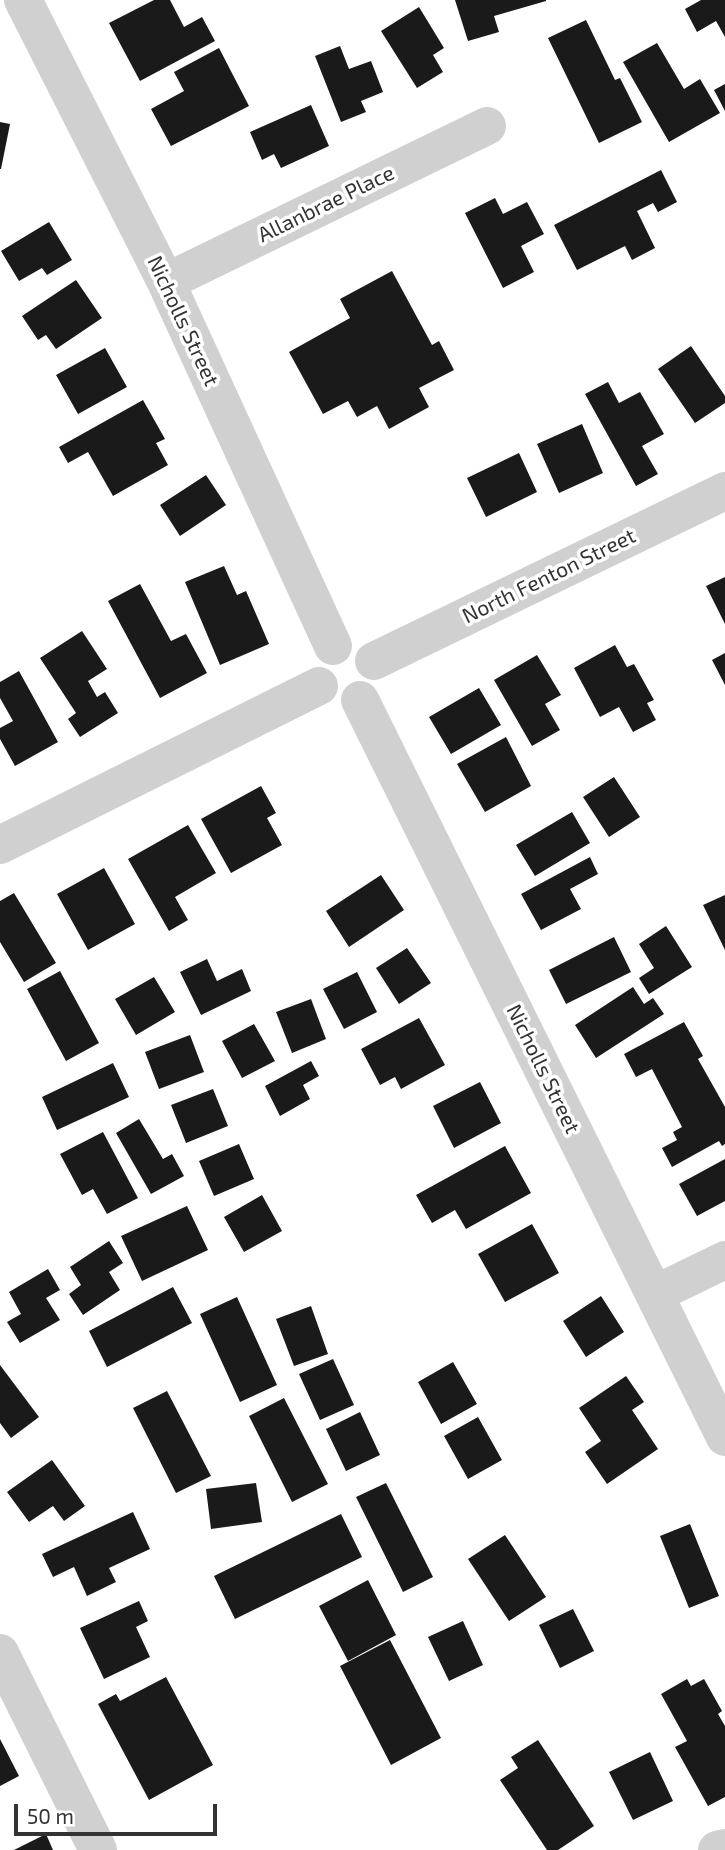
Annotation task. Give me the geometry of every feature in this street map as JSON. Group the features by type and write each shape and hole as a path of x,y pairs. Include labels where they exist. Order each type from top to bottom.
{"street":[{"name":"Nicholls Street","path":"23,0 166,282 333,646"},
{"name":"Allanbrae Place","path":"166,282 487,125"},
{"name":"North Fenton Street","path":"373,661 725,491"},
{"path":"347,643 357,645 373,661 374,683 360,700 340,703 325,695 318,686 317,664 323,654 333,646 347,643"},
{"path":"0,845 318,686"},
{"name":"Nicholls Street","path":"360,700 725,1437"},
{"path":"655,1294 725,1260"},
{"path":"0,1653 98,1850"},
{"path":"717,1850 725,1848"}],"building":[{"path":"154,0 170,0 184,27 202,17 215,41 140,81 109,23"},
{"path":"455,0 546,1 494,16 499,32 468,41"},
{"path":"701,0 725,0 725,37 716,21 697,32 685,9"},
{"path":"419,7 444,48 433,55 443,72 417,88 381,31"},
{"path":"586,20 615,80 620,78 642,122 599,143 548,38"},
{"path":"657,43 684,89 700,79 720,113 669,142 623,62"},
{"path":"340,46 349,69 371,61 383,92 361,101 366,112 341,122 315,56"},
{"path":"219,48 249,106 171,146 151,109 184,91 174,72"},
{"path":"725,84 725,111 714,90"},
{"path":"311,105 329,146 281,168 274,154 262,160 250,132"},
{"path":"0,122 10,124 1,169 0,169"},
{"path":"661,170 677,202 658,212 653,203 637,211 655,248 632,260 625,246 577,270 554,225"},
{"path":"495,198 503,214 527,202 544,234 521,246 534,272 503,288 465,213"},
{"path":"49,222 72,260 47,275 42,268 19,281 1,251"},
{"path":"392,271 432,345 439,341 454,370 419,388 429,407 389,429 377,406 357,417 348,401 323,414 289,352 350,318 340,299"},
{"path":"76,280 102,318 56,349 46,335 38,340 22,316"},
{"path":"691,346 725,396 725,403 695,423 658,369"},
{"path":"105,348 127,387 78,414 56,375"},
{"path":"608,382 619,403 640,392 664,434 642,446 658,474 636,486 585,394"},
{"path":"143,400 165,439 156,443 168,465 113,496 88,452 68,463 59,447"},
{"path":"582,424 603,473 559,493 537,444"},
{"path":"519,453 537,492 486,517 467,478"},
{"path":"206,475 226,505 180,536 160,505"},
{"path":"224,566 237,595 246,591 269,644 220,665 185,582"},
{"path":"725,577 725,624 706,586"},
{"path":"140,584 171,641 186,634 207,673 160,698 108,601"},
{"path":"82,631 107,669 88,681 97,697 105,692 118,713 80,737 68,719 76,713 40,658"},
{"path":"615,645 627,667 634,664 654,700 647,703 656,720 633,732 619,707 600,717 574,668"},
{"path":"725,653 725,685 712,660"},
{"path":"537,655 561,695 545,704 560,730 532,746 494,680"},
{"path":"19,671 58,742 15,766 0,739 0,728 13,721 0,698 0,682"},
{"path":"479,688 501,725 451,754 429,717"},
{"path":"506,737 531,786 485,812 457,764"},
{"path":"614,777 640,817 609,837 583,797"},
{"path":"261,786 276,813 267,818 282,845 231,873 201,819"},
{"path":"572,812 590,843 535,876 516,845"},
{"path":"188,825 216,873 175,897 188,920 169,931 128,859"},
{"path":"590,857 598,874 570,889 581,909 541,930 521,894"},
{"path":"104,868 135,924 88,950 57,894"},
{"path":"381,875 404,910 349,947 326,911"},
{"path":"14,893 56,963 24,982 0,942 0,901"},
{"path":"725,895 725,950 703,905"},
{"path":"666,926 692,967 649,994 639,978 654,968 639,944"},
{"path":"614,937 631,972 566,1004 549,970"},
{"path":"407,948 431,983 399,1004 376,968"},
{"path":"207,959 217,981 242,969 251,991 201,1015 180,972"},
{"path":"60,971 99,1043 66,1061 27,989"},
{"path":"357,972 377,1012 344,1029 323,989"},
{"path":"154,977 175,1012 136,1035 115,999"},
{"path":"633,987 644,1004 653,998 664,1014 596,1058 575,1025"},
{"path":"311,999 326,1039 292,1053 276,1012"},
{"path":"419,1018 445,1065 401,1089 395,1077 380,1085 361,1049"},
{"path":"684,1022 703,1056 698,1059 725,1107 725,1144 722,1146 719,1141 672,1167 662,1148 677,1140 673,1132 682,1127 652,1069 636,1077 624,1054"},
{"path":"254,1024 275,1061 242,1078 222,1041"},
{"path":"190,1035 204,1072 159,1089 145,1052"},
{"path":"311,1061 319,1076 303,1085 310,1099 280,1116 265,1086"},
{"path":"113,1063 129,1097 57,1130 42,1097"},
{"path":"480,1082 501,1123 454,1148 433,1106"},
{"path":"213,1089 228,1126 186,1143 171,1105"},
{"path":"139,1119 163,1159 172,1154 184,1176 151,1194 116,1133"},
{"path":"103,1132 138,1198 107,1214 93,1189 82,1195 60,1154"},
{"path":"239,1144 254,1179 214,1196 199,1161"},
{"path":"505,1146 531,1193 466,1229 455,1210 432,1223 416,1195"},
{"path":"725,1159 725,1201 697,1216 679,1184"},
{"path":"262,1195 282,1231 244,1252 224,1217"},
{"path":"187,1206 208,1250 142,1281 121,1236"},
{"path":"532,1224 559,1273 505,1302 478,1254"},
{"path":"109,1241 123,1263 109,1272 120,1290 83,1315 69,1294 81,1285 70,1267"},
{"path":"48,1269 60,1290 46,1298 60,1320 20,1343 7,1322 21,1314 9,1292"},
{"path":"173,1287 192,1323 107,1367 89,1331"},
{"path":"601,1296 624,1332 586,1357 563,1321"},
{"path":"237,1297 277,1385 240,1402 200,1314"},
{"path":"311,1306 328,1354 294,1366 276,1319"},
{"path":"333,1359 354,1405 320,1420 299,1374"},
{"path":"453,1362 477,1404 441,1424 418,1382"},
{"path":"0,1365 39,1417 11,1438 0,1423"},
{"path":"626,1376 644,1402 632,1410 658,1449 607,1484 585,1452 601,1441 579,1408"},
{"path":"167,1391 211,1476 176,1493 133,1408"},
{"path":"284,1398 328,1484 292,1502 249,1416"},
{"path":"360,1412 380,1455 346,1471 326,1429"},
{"path":"478,1417 502,1460 468,1479 444,1436"},
{"path":"52,1460 85,1506 64,1521 53,1506 29,1522 7,1492"},
{"path":"256,1483 262,1522 211,1529 206,1489"},
{"path":"386,1483 433,1577 403,1592 356,1497"},
{"path":"133,1512 150,1549 109,1568 116,1582 87,1596 74,1567 53,1577 42,1554"},
{"path":"341,1514 362,1557 235,1619 214,1576"},
{"path":"690,1524 719,1596 689,1608 660,1536"},
{"path":"505,1535 546,1597 509,1621 468,1559"},
{"path":"368,1580 396,1635 348,1661 319,1606"},
{"path":"139,1601 148,1621 136,1627 150,1657 104,1679 80,1628"},
{"path":"573,1609 594,1651 560,1668 539,1625"},
{"path":"463,1621 483,1665 449,1681 428,1637"},
{"path":"390,1640 441,1738 391,1765 340,1666"},
{"path":"166,1677 213,1765 149,1800 98,1704 116,1694 120,1701"},
{"path":"687,1679 691,1686 704,1679 722,1711 718,1714 725,1726 725,1797 708,1806 675,1747 687,1741 661,1694"},
{"path":"0,1739 19,1776 0,1786"},
{"path":"538,1740 594,1826 558,1850 547,1850 500,1780 518,1768 511,1757"},
{"path":"650,1752 673,1801 633,1820 609,1772"},
{"path":"46,1834 53,1850 14,1850"}]}
